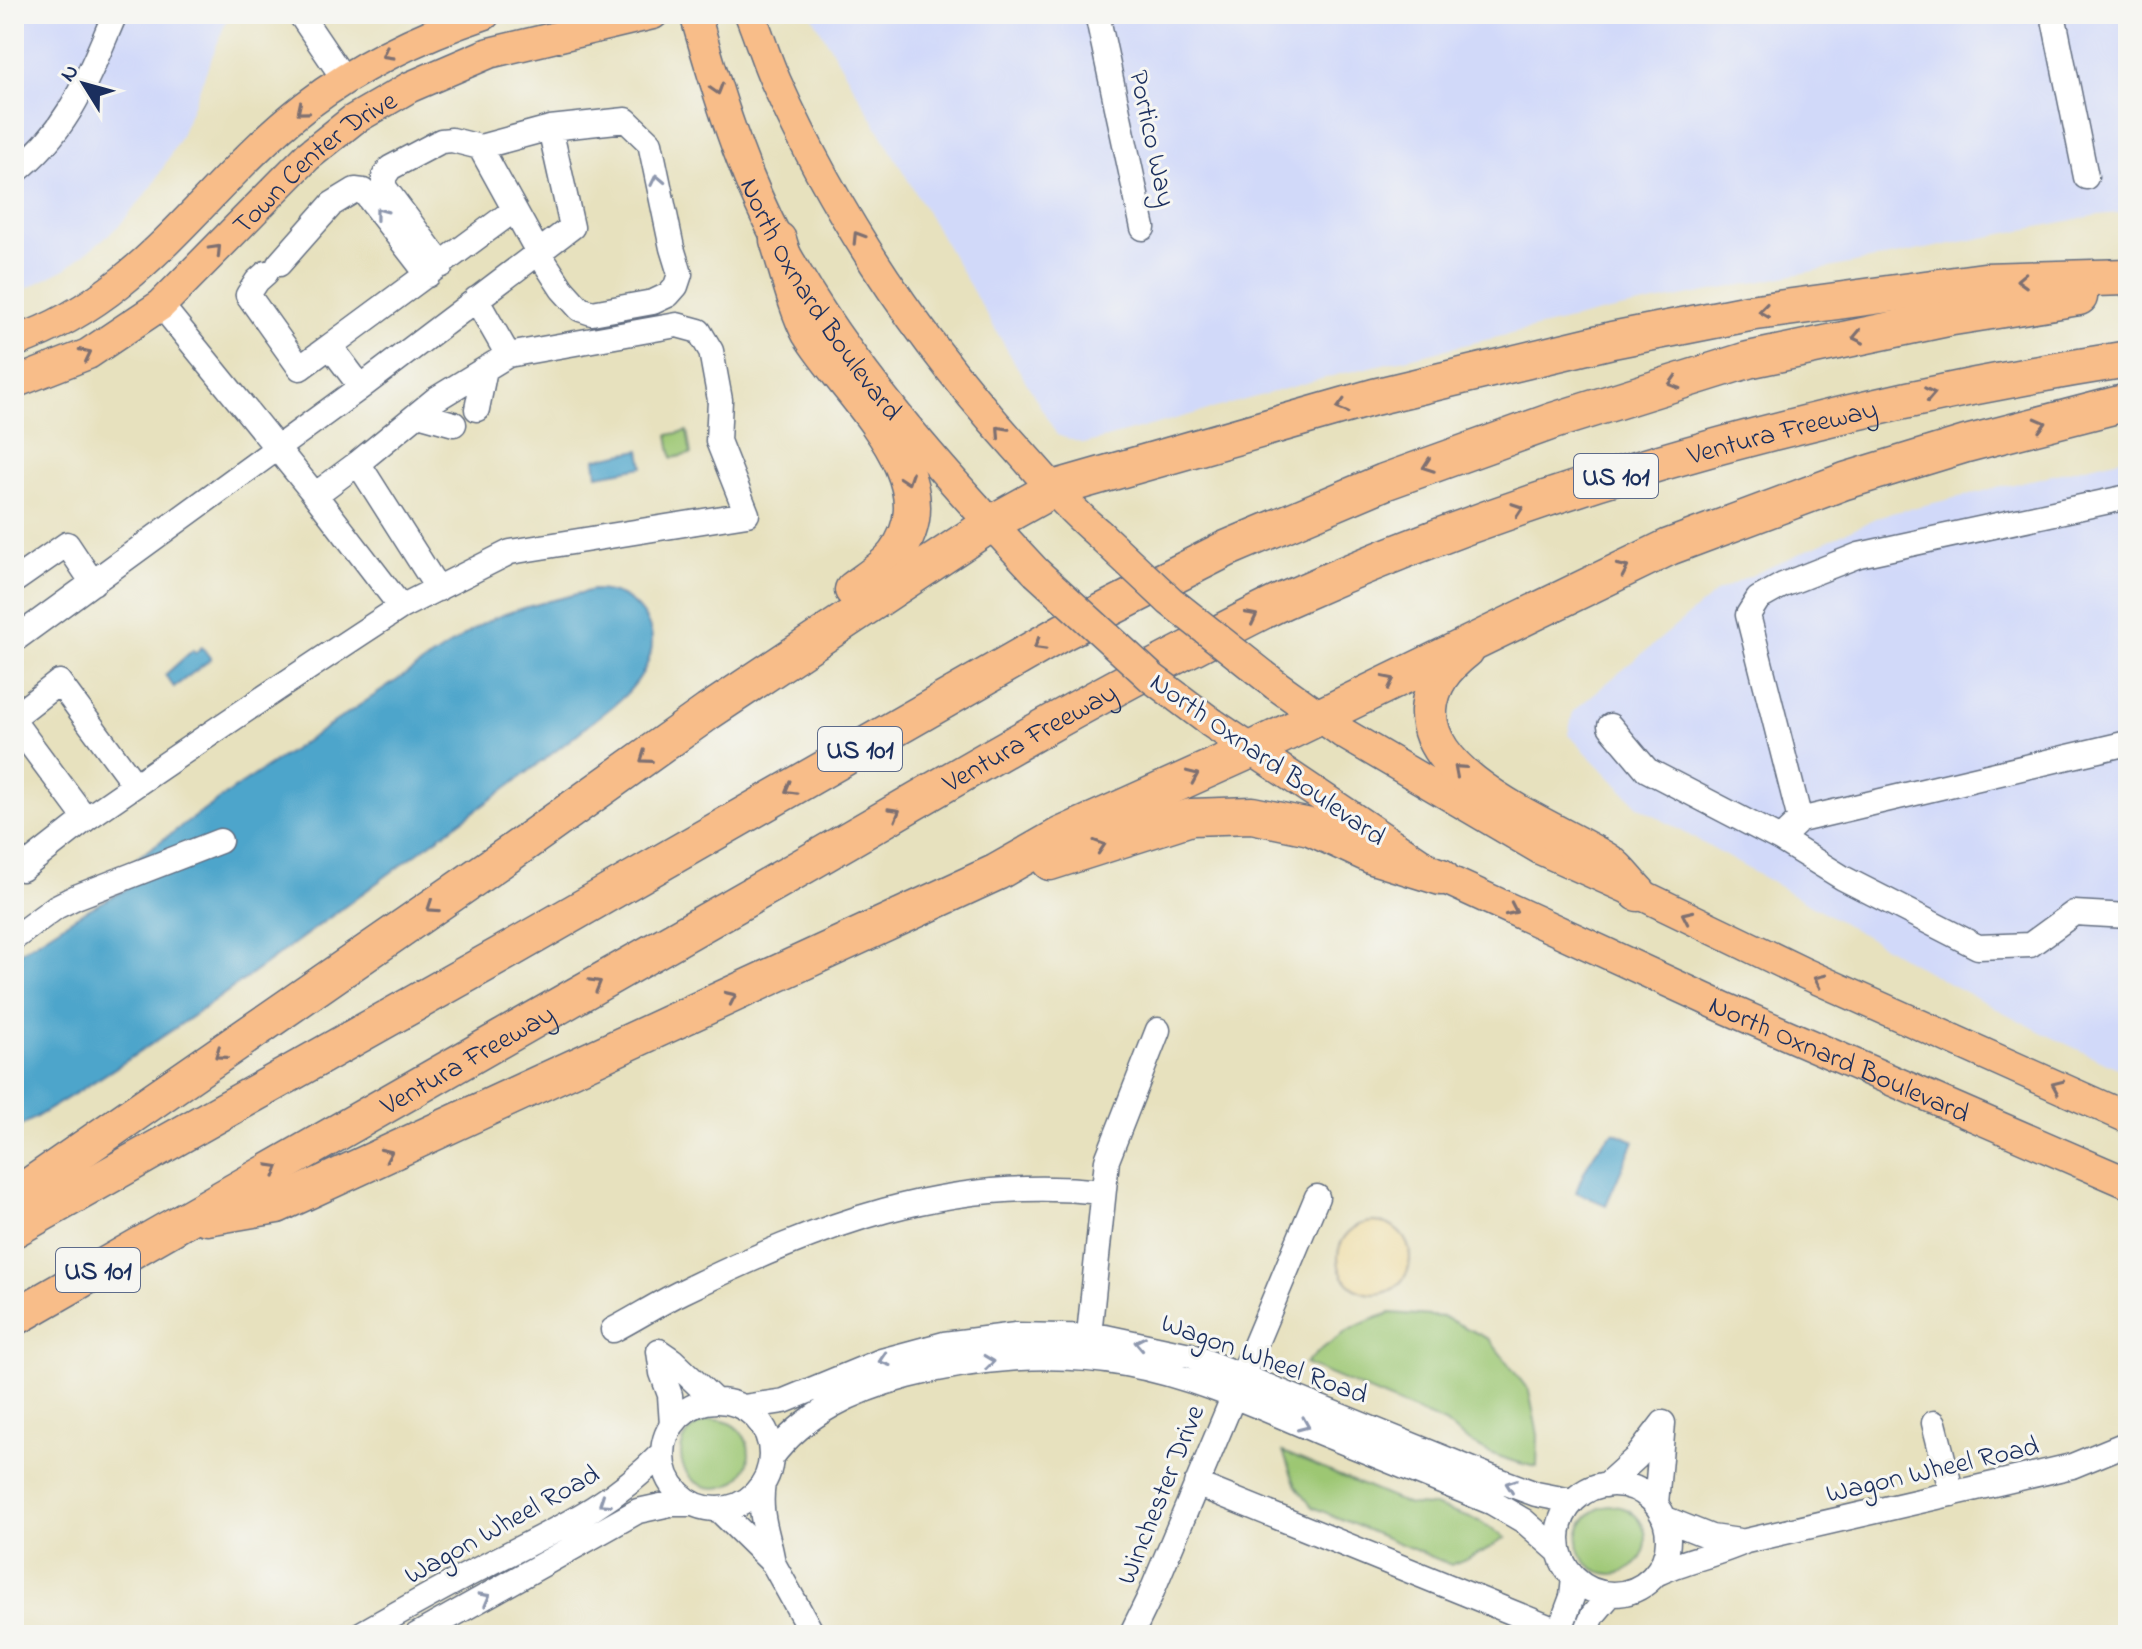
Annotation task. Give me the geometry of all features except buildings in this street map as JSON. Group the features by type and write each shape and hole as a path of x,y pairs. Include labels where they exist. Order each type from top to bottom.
{"highway":[{"path":"708,712 749,669 886,565 902,543 912,517 911,488 896,450 809,331 778,240"},
{"path":"14,1197 512,852 708,712 992,523 1053,489 1374,397 1612,340 1733,316 1984,281 2128,277"},
{"name":"US 101","path":"14,1229 504,953 1063,632 1226,549 1412,472 1553,421 1748,360 1953,317 2128,290"},
{"name":"Ventura Freeway","path":"14,1318 1069,714 1281,602 1492,518 1609,478 1744,438 1872,406 2004,379 2128,359"},
{"path":"181,1221 277,1205 997,872 1060,836 1251,750 1669,547 1845,481 1966,444 2128,402"},
{"path":"1487,633 1454,659 1437,678 1430,700 1429,722 1440,751 1469,779 1514,810 1610,863 1638,893"},
{"path":"997,872 1052,862 1191,817 1252,815 1310,827 1373,856 1441,877"}],"main road":[{"name":"Town Center Drive","path":"14,342 83,311 134,274 264,144 305,107 344,79 391,51 485,14"},
{"name":"Town Center Drive","path":"14,383 88,354 161,305 299,165 353,120 410,87 489,53 653,14"},
{"name":"North Oxnard Boulevard","path":"695,14 725,114 778,240 823,317 877,390 1036,572 1152,678 1251,750 1441,877 1723,1007 2128,1183"},
{"name":"North Oxnard Boulevard","path":"750,14 775,80 816,166 900,303 967,393 1053,489 1170,601 1319,715 1445,795 1542,850 1804,973 2128,1118"},
{"path":"134,274 161,305"}],"street":[{"path":"14,173 36,156 72,110 115,14"},
{"path":"300,14 344,79"},
{"name":"Portico Way","path":"1097,14 1143,228"},
{"path":"2053,14 2086,177"},
{"path":"435,270 384,187 384,177 390,168 441,141 452,140 480,147 550,128 626,120 650,143 680,274 676,286 668,295 653,302 592,313 580,309 538,252 480,147"},
{"path":"14,640 361,387 572,227 550,128"},
{"path":"435,270 363,191 355,190 332,204 257,281 248,295 300,368 435,270 514,210"},
{"path":"476,299 508,355"},
{"path":"161,305 277,447 401,607"},
{"path":"14,854 22,869 86,819 262,697 401,607 510,552 747,514 718,441 720,400 711,351 699,331 677,325 508,355 436,399 315,495"},
{"path":"330,346 361,387"},
{"path":"477,409 485,369"},
{"path":"418,414 454,424"},
{"path":"358,463 438,589"},
{"path":"1800,820 1748,615 1758,599 1783,585 1859,555 2128,497"},
{"path":"14,581 67,544 93,583"},
{"path":"86,819 14,719 59,682 135,785"},
{"path":"1610,726 1647,770 1780,839 1843,878 1978,947 2030,945 2074,913 2128,916"},
{"path":"1780,839 1800,820 2128,743"},
{"path":"14,938 56,907 76,897 220,841"},
{"path":"1089,1335 1102,1192 1111,1146 1158,1030"},
{"path":"613,1330 679,1293 761,1255 865,1215 921,1200 1000,1189 1069,1188 1102,1192"},
{"name":"Winchester Drive","path":"1131,1635 1317,1197"},
{"path":"639,1317 659,1351 662,1373 670,1395 672,1425"},
{"name":"Wagon Wheel Road","path":"743,1407 784,1401 881,1361 944,1344 1016,1335 1089,1335 1190,1355 1237,1385 1493,1503 1524,1521 1558,1551"},
{"path":"659,1351 714,1400"},
{"name":"Wagon Wheel Road","path":"771,1458 799,1426 840,1401 893,1380 968,1364 1041,1357 1124,1363 1181,1377 1237,1385 1536,1494 1572,1501"},
{"path":"773,1563 769,1536 760,1515 763,1483 771,1458 770,1443 764,1429 755,1416 743,1407 714,1400 698,1404 683,1412 672,1425 663,1452 664,1468 670,1483 681,1495 706,1506 773,1563 813,1635"},
{"path":"1606,1485 1637,1457 1663,1423 1661,1511 1669,1539 1666,1557 1658,1573 1637,1588 1610,1595 1587,1589 1561,1562 1558,1551 1557,1532 1562,1516 1572,1501 1583,1492 1606,1485 1625,1486 1640,1493 1661,1511"},
{"path":"1934,1423 1952,1494"},
{"name":"Wagon Wheel Road","path":"1658,1573 1693,1558 1726,1552 1746,1541 2072,1466 2128,1443"},
{"name":"Wagon Wheel Road","path":"359,1635 459,1579 584,1516 631,1484 663,1452"},
{"path":"706,1506 735,1505 751,1497 763,1483"},
{"path":"1196,1484 1563,1633 1574,1578"},
{"name":"Wagon Wheel Road","path":"417,1635 638,1511 670,1504 706,1506"},
{"name":"Wagon Wheel Road","path":"1661,1511 1711,1537 1746,1541"},
{"path":"1585,1635 1593,1615 1610,1595"}],"shaded area":[{"path":"14,14 229,14 180,138 152,187 118,227 67,268 14,295"},
{"path":"811,14 2128,14 2128,212 2099,215 1604,312 1336,375 1084,444 1057,435"},
{"path":"2128,457 2128,1073 1946,982 1638,806 1568,734 1573,711 1718,591 1883,515"}],"green space":[{"path":"687,431 691,454 672,458 668,435"},
{"path":"1391,1313 1444,1317 1489,1339 1529,1391 1538,1435 1537,1467 1488,1452 1445,1423 1305,1364 1344,1333"},
{"path":"708,1420 722,1420 734,1425 744,1435 749,1454 744,1473 734,1483 722,1488 708,1488 696,1483 686,1473 681,1461 681,1447 686,1435 696,1425"},
{"path":"1283,1452 1409,1505 1434,1506 1479,1521 1506,1538 1451,1565 1312,1507 1296,1486"},
{"path":"1619,1506 1640,1521 1646,1540 1644,1553 1636,1564 1619,1574 1605,1574 1588,1564 1580,1553 1578,1533 1588,1516 1599,1508"}],"sand":[{"path":"1374,1222 1394,1228 1404,1238 1410,1258 1404,1278 1394,1288 1374,1294 1354,1288 1344,1278 1338,1258 1344,1238 1354,1228"}],"water":[{"path":"640,450 643,467 597,475 595,459"},
{"path":"592,590 607,591 627,599 649,625 652,645 647,665 624,696 534,768 232,988 124,1062 14,1130 14,956 78,915 127,889 116,873 237,787 477,627 518,609"},
{"path":"202,647 211,659 174,687 165,675 193,650 195,653"},
{"path":"1614,1132 1634,1141 1606,1205 1576,1192 1591,1159"}]}
